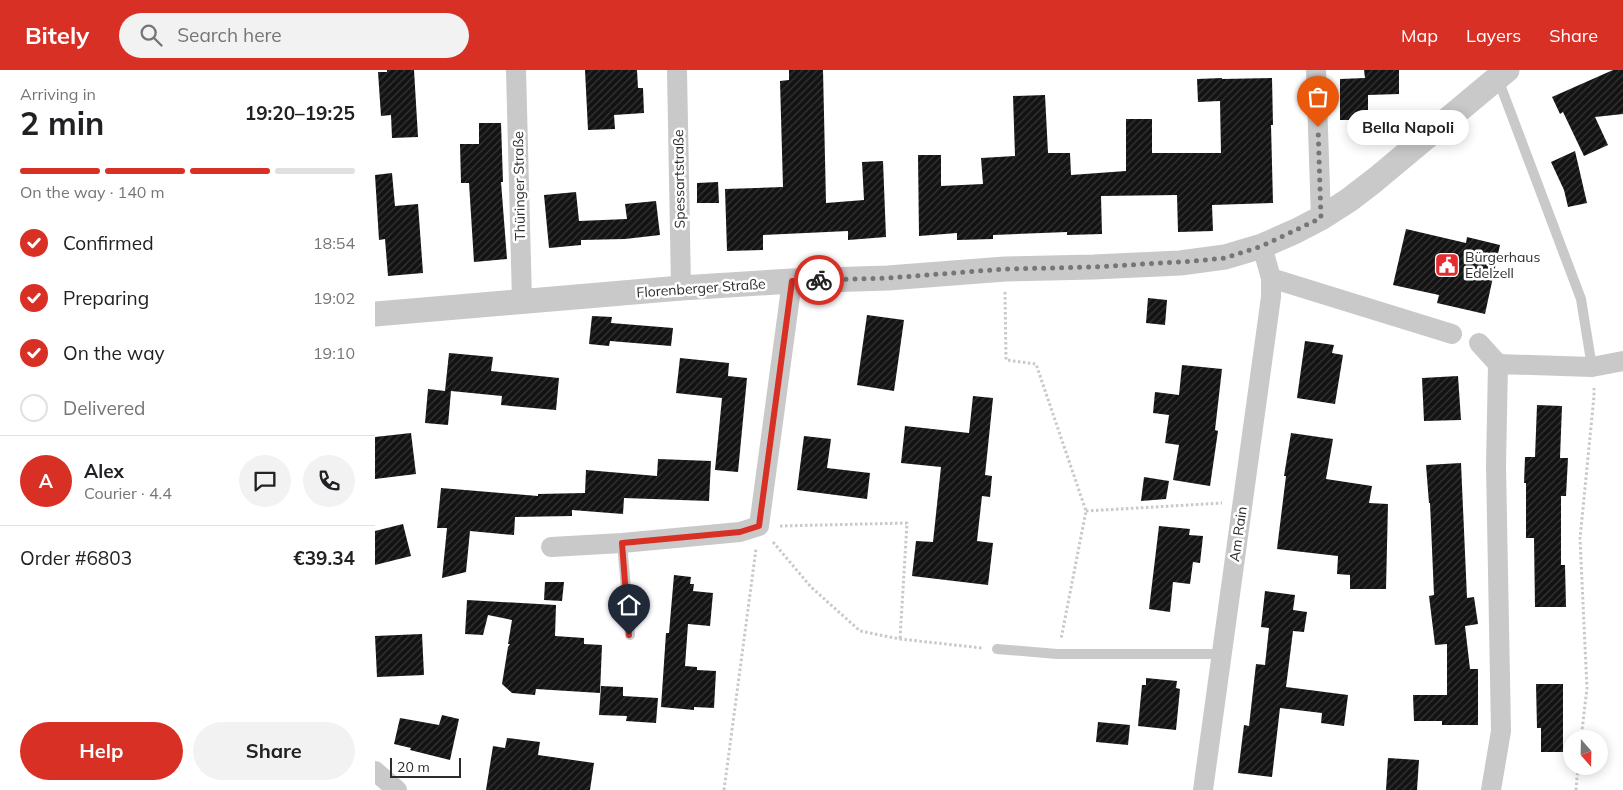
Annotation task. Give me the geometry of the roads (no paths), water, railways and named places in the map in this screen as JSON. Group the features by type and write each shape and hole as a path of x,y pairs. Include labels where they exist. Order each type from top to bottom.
{"street":[{"name":"Thüringer Straße","path":"516,70 522,302"},
{"name":"Spessartstraße","path":"677,70 681,288"},
{"path":"1316,70 1321,218"},
{"name":"Florenberger Straße","path":"375,314 681,288 792,281 888,278 1005,269 1094,267 1225,258 1262,246 1321,218 1349,200 1502,74"},
{"name":"Am Rain","path":"1203,790 1271,297 1271,278 1262,246"},
{"path":"1271,278 1452,334"},
{"path":"551,547 622,543 740,532 759,526 792,281"},
{"path":"1479,343 1498,364 1496,466 1501,731 1491,790"},
{"path":"1498,364 1592,367 1623,361"},
{"path":"375,771 397,790"}],"lane":[{"path":"1502,74 1581,299 1592,367"},
{"path":"622,543 629,635"},
{"path":"997,649 1057,654 1221,654"}],"place":[{"name":"Bella Napoli","path":"1318,127"},
{"name":"Bürgerhaus Edelzell","path":"1447,265"}]}
